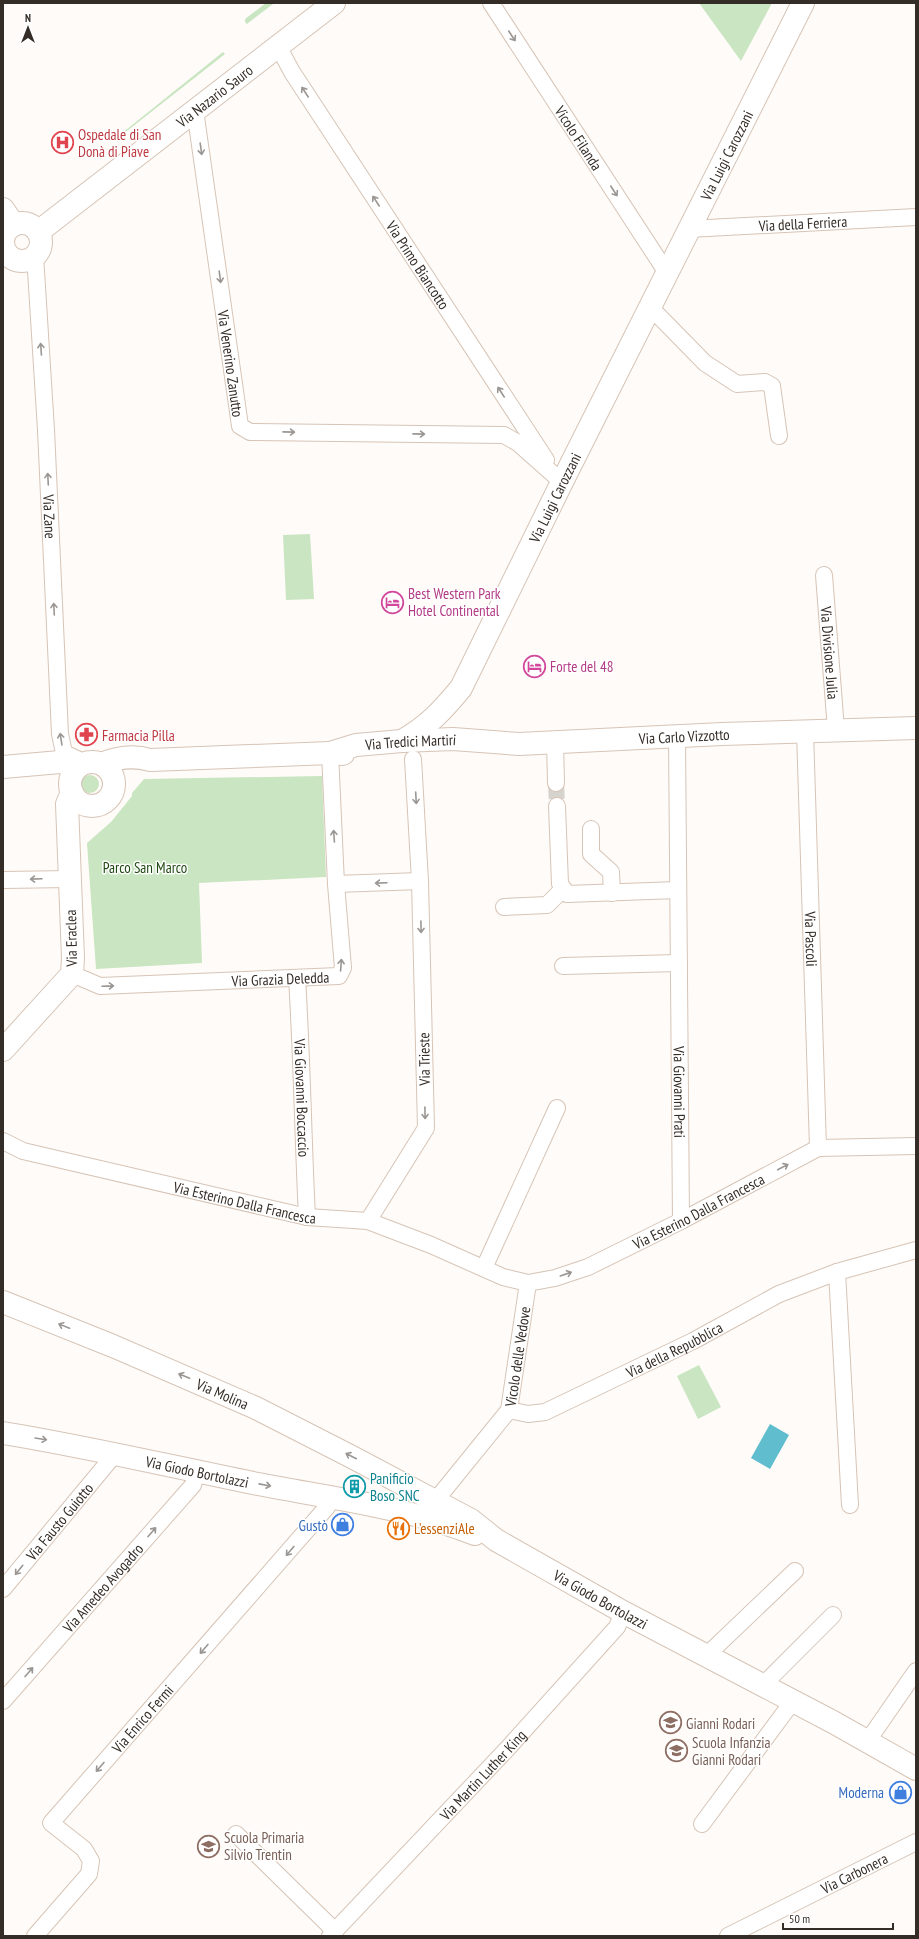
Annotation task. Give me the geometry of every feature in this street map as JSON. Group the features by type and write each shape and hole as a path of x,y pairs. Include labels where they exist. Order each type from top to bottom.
{"street":[{"name":"Via Nazario Sauro","path":"38,232 334,3"},
{"name":"Vicolo Filanda","path":"491,3 667,273"},
{"name":"Via Luigi Carozzani","path":"443,745 461,688 562,482 803,3"},
{"name":"Via Primo Biancotto","path":"278,46 292,72 514,413 562,482"},
{"name":"Via Venerino Zanutto","path":"195,110 240,426 250,432 504,435 518,442 562,482"},
{"path":"9,217 28,224 38,232 41,245 35,255 30,259 21,260 5,254 4,243 9,217"},
{"name":"Via della Ferriera","path":"689,228 916,217"},
{"name":"Via Zane","path":"35,255 46,430 60,734 64,752 74,759 90,764"},
{"path":"650,307 705,363 737,384 765,382 772,386 779,436"},
{"path":"504,435 510,426 514,413"},
{"name":"Via Divisione Julia","path":"824,575 836,730"},
{"name":"Via Luigi Carozzani","path":"402,741 414,734 440,714 461,688"},
{"name":"Via Luigi Carozzani","path":"440,714 443,745"},
{"name":"Via Carlo Vizzotto","path":"443,745 519,744 677,736 916,728"},
{"name":"Via Pascoli","path":"805,731 818,1148"},
{"name":"Via Giovanni Prati","path":"677,736 681,1222"},
{"name":"Via Tredici Martiri","path":"330,752 356,745 402,741 443,745"},
{"path":"555,742 556,783"},
{"name":"Via Tredici Martiri","path":"3,767 34,766 60,762 90,764 130,757 150,760 330,752 371,754 381,750 443,745"},
{"name":"Via Grazia Deledda","path":"72,974 100,986 339,976 343,968 336,884 330,752"},
{"name":"Via Trieste","path":"368,1222 426,1128 420,881 413,759"},
{"name":"Via Tredici Martiri","path":"113,788 130,769 150,760"},
{"path":"90,764 111,772 113,788 108,798 103,802 94,805 79,801 71,788 73,773 90,764"},
{"name":"Via Tredici Martiri","path":"34,766 56,774 71,788"},
{"name":"Via Eraclea","path":"3,1050 72,974 73,958 68,804 71,788"},
{"path":"69,848 94,805"},
{"path":"557,806 560,884 567,894 678,890"},
{"path":"591,829 591,854 611,872 612,893"},
{"path":"3,880 70,878"},
{"path":"336,884 420,881"},
{"path":"504,907 547,905 563,889"},
{"path":"562,966 679,963"},
{"name":"Via Giovanni Boccaccio","path":"298,978 302,1049 307,1217"},
{"path":"484,1268 557,1108"},
{"name":"Via Esterino Dalla Francesca","path":"3,1141 23,1151 307,1217 368,1222 503,1276 528,1283 555,1278 588,1266 681,1222 818,1148 916,1146"},
{"name":"Via della Repubblica","path":"509,1410 528,1414 545,1412 687,1344 779,1294 837,1272 916,1250"},
{"path":"837,1272 850,1505"},
{"name":"Vicolo delle Vedove","path":"436,1500 509,1410 528,1283"},
{"name":"Via Molina","path":"3,1302 113,1346 256,1408 436,1500"},
{"name":"Via Giodo Bortolazzi","path":"3,1433 113,1452 197,1472 392,1510 456,1527 496,1540"},
{"name":"Via Fausto Guiotto","path":"3,1589 110,1460 113,1452"},
{"name":"Via Amedeo Avogadro","path":"3,1701 193,1485 197,1472"},
{"name":"Via Enrico Fermi","path":"35,1936 89,1874 91,1861 84,1848 51,1823 286,1555 327,1507 332,1499"},
{"name":"Via Giodo Bortolazzi","path":"392,1510 406,1508 422,1510 430,1507 436,1500 471,1520 496,1540 623,1612 793,1701 916,1769"},
{"path":"706,1656 795,1571"},
{"name":"Via Martin Luther King","path":"236,1834 332,1933 566,1685 617,1627 623,1612"},
{"path":"763,1685 833,1615"},
{"path":"867,1742 916,1671"},
{"path":"702,1824 793,1701"},
{"name":"Via Carbonera","path":"728,1936 916,1842"}],"green space":[{"path":"266,3 273,4 247,24 245,22 245,19"},
{"path":"699,3 772,3 741,61"},
{"path":"223,52 225,54 118,138 116,138"},
{"path":"310,534 314,599 286,600 283,535"},
{"path":"90,775 96,778 99,784 96,790 90,793 84,790 81,784 84,778"},
{"name":"Parco San Marco","path":"322,776 326,877 199,883 202,963 96,969 87,843 111,822 144,779"},
{"path":"699,1365 721,1407 698,1419 677,1376"}],"water":[{"path":"770,1424 789,1435 770,1469 751,1458"}],"tunnel":[{"path":"556,783 557,806"}],"place":[{"name":"Ospedale di San Donà di Piave","path":"63,143"},
{"name":"Best Western Park Hotel Continental","path":"392,602"},
{"name":"Forte del 48","path":"535,666"},
{"name":"Farmacia Pilla","path":"86,735"},
{"name":"Panificio Boso SNC","path":"355,1487"},
{"name":"Gustò","path":"343,1525"},
{"name":"L'essenziAle","path":"398,1528"},
{"name":"Gianni Rodari","path":"671,1723"},
{"name":"Scuola Infanzia Gianni Rodari","path":"676,1751"},
{"name":"Moderna","path":"900,1792"},
{"name":"Scuola Primaria Silvio Trentin","path":"208,1846"}]}
